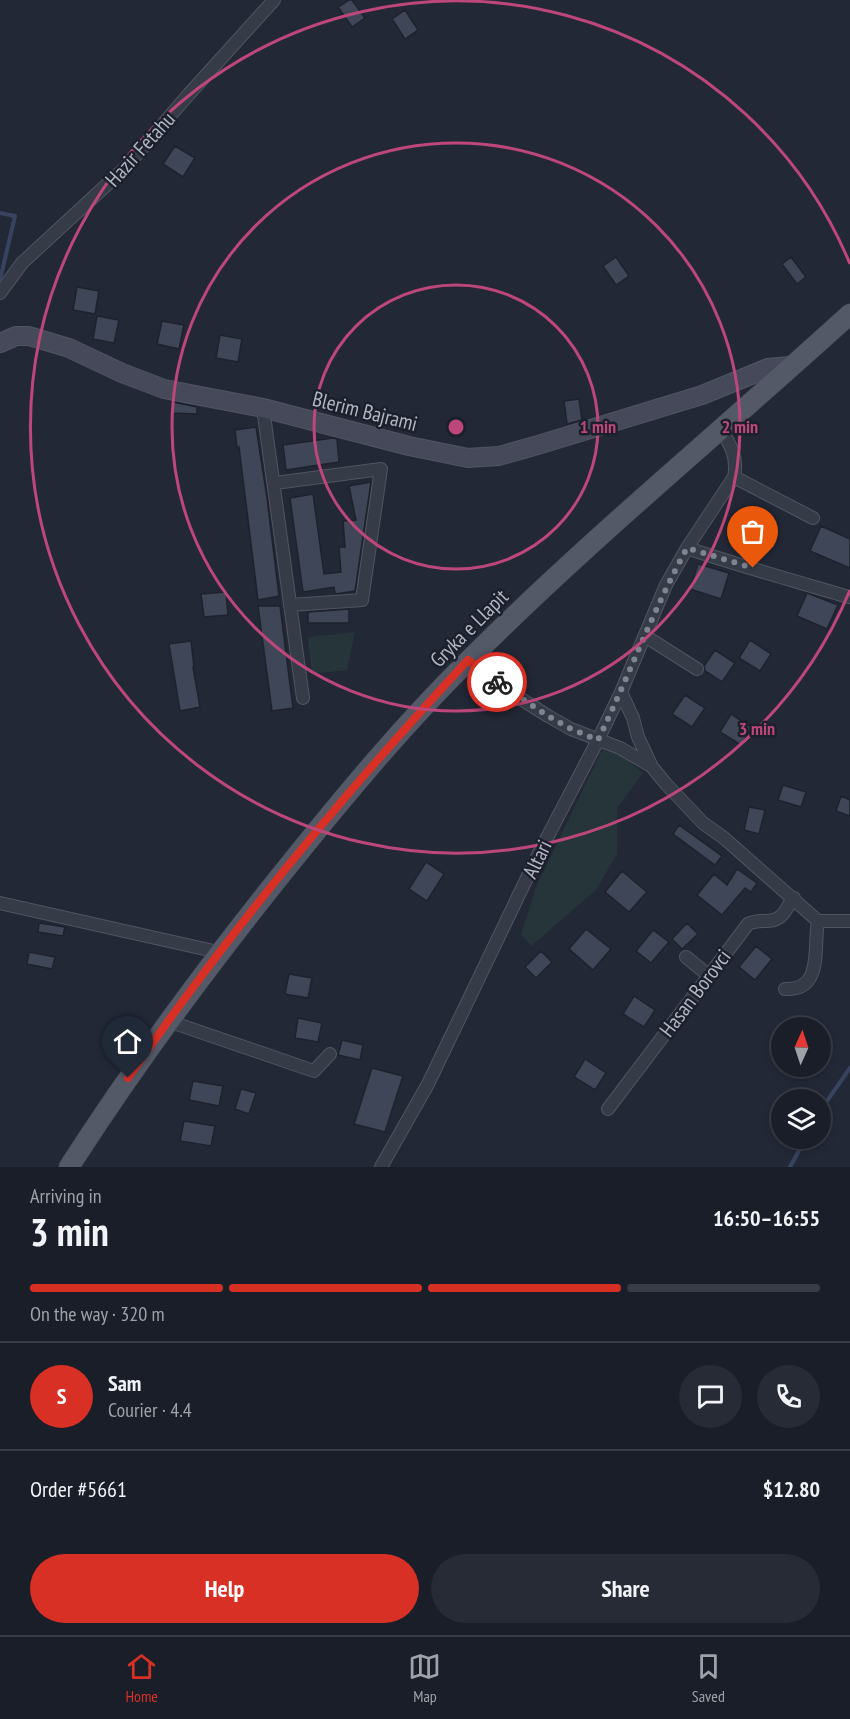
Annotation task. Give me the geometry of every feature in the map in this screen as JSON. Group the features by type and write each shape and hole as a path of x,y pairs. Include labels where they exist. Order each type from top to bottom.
{"main road":[{"name":"Gryka e Llapit","path":"69,1167 102,1116 218,952 385,749 468,660 583,551 790,366 847,321"}],"street":[{"name":"Hazir Fetahu","path":"0,293 22,263 126,167 274,0"},
{"name":"Blerim Bajrami","path":"0,343 16,336 29,336 69,348 122,373 164,389 263,408 450,456 486,458 650,412 702,395 768,368 790,366"},
{"path":"263,408 303,698"},
{"path":"719,428 734,453 736,468 734,477 813,518"},
{"path":"274,483 381,469 362,600 291,605"},
{"name":"Altari","path":"381,1167 428,1084 539,853 598,740 662,594 687,548 734,477"},
{"path":"687,548 849,597"},
{"path":"645,636 697,669"},
{"path":"468,660 507,690 548,716 571,729 620,748 652,767"},
{"path":"621,692 652,767 697,817 818,921 850,921"},
{"name":"Hasan Borovci","path":"608,1109 748,924 753,921 777,919 794,898"},
{"path":"0,903 218,952"},
{"path":"785,989 801,987 813,970 818,921"},
{"path":"686,957 708,975"},
{"path":"168,1021 314,1071 330,1054"}],"shaded area":[{"path":"355,632 347,670 312,674 308,637"},
{"path":"603,748 623,756 643,773 617,808 617,854 596,890 531,946 521,934 537,885"}],"building":[{"path":"352,0 365,18 352,27 338,7"},
{"path":"405,10 418,30 405,39 392,19"},
{"path":"175,146 195,158 183,177 163,164"},
{"path":"616,257 629,276 616,285 603,266"},
{"path":"791,257 806,277 797,284 782,264"},
{"path":"77,287 99,291 95,314 73,310"},
{"path":"97,316 119,320 114,343 93,339"},
{"path":"162,321 184,325 179,349 157,344"},
{"path":"220,335 242,339 238,362 216,358"},
{"path":"579,399 582,420 567,424 564,401"},
{"path":"173,402 197,407 197,414 172,413"},
{"path":"256,427 279,596 258,600 235,430"},
{"path":"337,439 339,462 286,470 283,445"},
{"path":"371,482 355,591 335,594 334,587 303,592 290,498 313,494 324,574 341,572 339,547 345,547 343,521 356,520 349,486"},
{"path":"821,526 850,539 850,568 810,551"},
{"path":"698,564 729,573 721,599 690,589"},
{"path":"226,592 228,615 204,617 201,594"},
{"path":"807,593 838,605 827,629 797,616"},
{"path":"258,606 280,606 293,708 272,711"},
{"path":"349,609 349,623 308,623 308,612"},
{"path":"750,640 771,654 760,671 739,658"},
{"path":"191,641 200,707 180,711 169,644"},
{"path":"715,650 735,663 722,682 705,671 704,666"},
{"path":"685,695 705,708 692,727 672,714"},
{"path":"731,714 752,728 741,745 720,732"},
{"path":"783,785 806,792 801,807 778,800"},
{"path":"841,796 850,800 850,816 836,811"},
{"path":"749,807 765,810 759,834 744,830"},
{"path":"679,825 722,856 715,865 673,834"},
{"path":"426,862 444,874 427,901 409,889"},
{"path":"737,869 757,883 751,892 745,888 722,915 697,895 714,874 727,885"},
{"path":"622,871 647,892 629,912 605,892"},
{"path":"39,923 65,927 63,936 38,932"},
{"path":"687,923 698,934 682,949 672,939"},
{"path":"586,929 611,949 593,970 569,949"},
{"path":"653,930 669,942 651,963 636,951"},
{"path":"756,946 772,959 755,980 739,967"},
{"path":"541,951 552,962 536,978 525,967"},
{"path":"29,952 55,957 52,969 27,964"},
{"path":"289,974 312,978 308,998 285,994"},
{"path":"634,996 655,1010 644,1027 623,1014"},
{"path":"298,1018 322,1023 318,1042 295,1038"},
{"path":"342,1040 363,1045 360,1060 338,1055"},
{"path":"585,1059 606,1073 595,1090 574,1077"},
{"path":"372,1068 403,1076 385,1132 354,1124"},
{"path":"193,1081 223,1086 219,1106 189,1100"},
{"path":"241,1089 256,1093 249,1114 235,1109"},
{"path":"184,1121 215,1126 211,1146 180,1141"}],"waterway":[{"path":"0,213 15,216 0,280"},
{"path":"831,1095 850,1068"},
{"path":"790,1167 800,1149"}],"way so far":[{"path":"497,682 548,716 598,740 666,585 687,548 753,568"}],"route":[{"path":"128,1078 218,952 385,749 468,660 497,682"}]}
